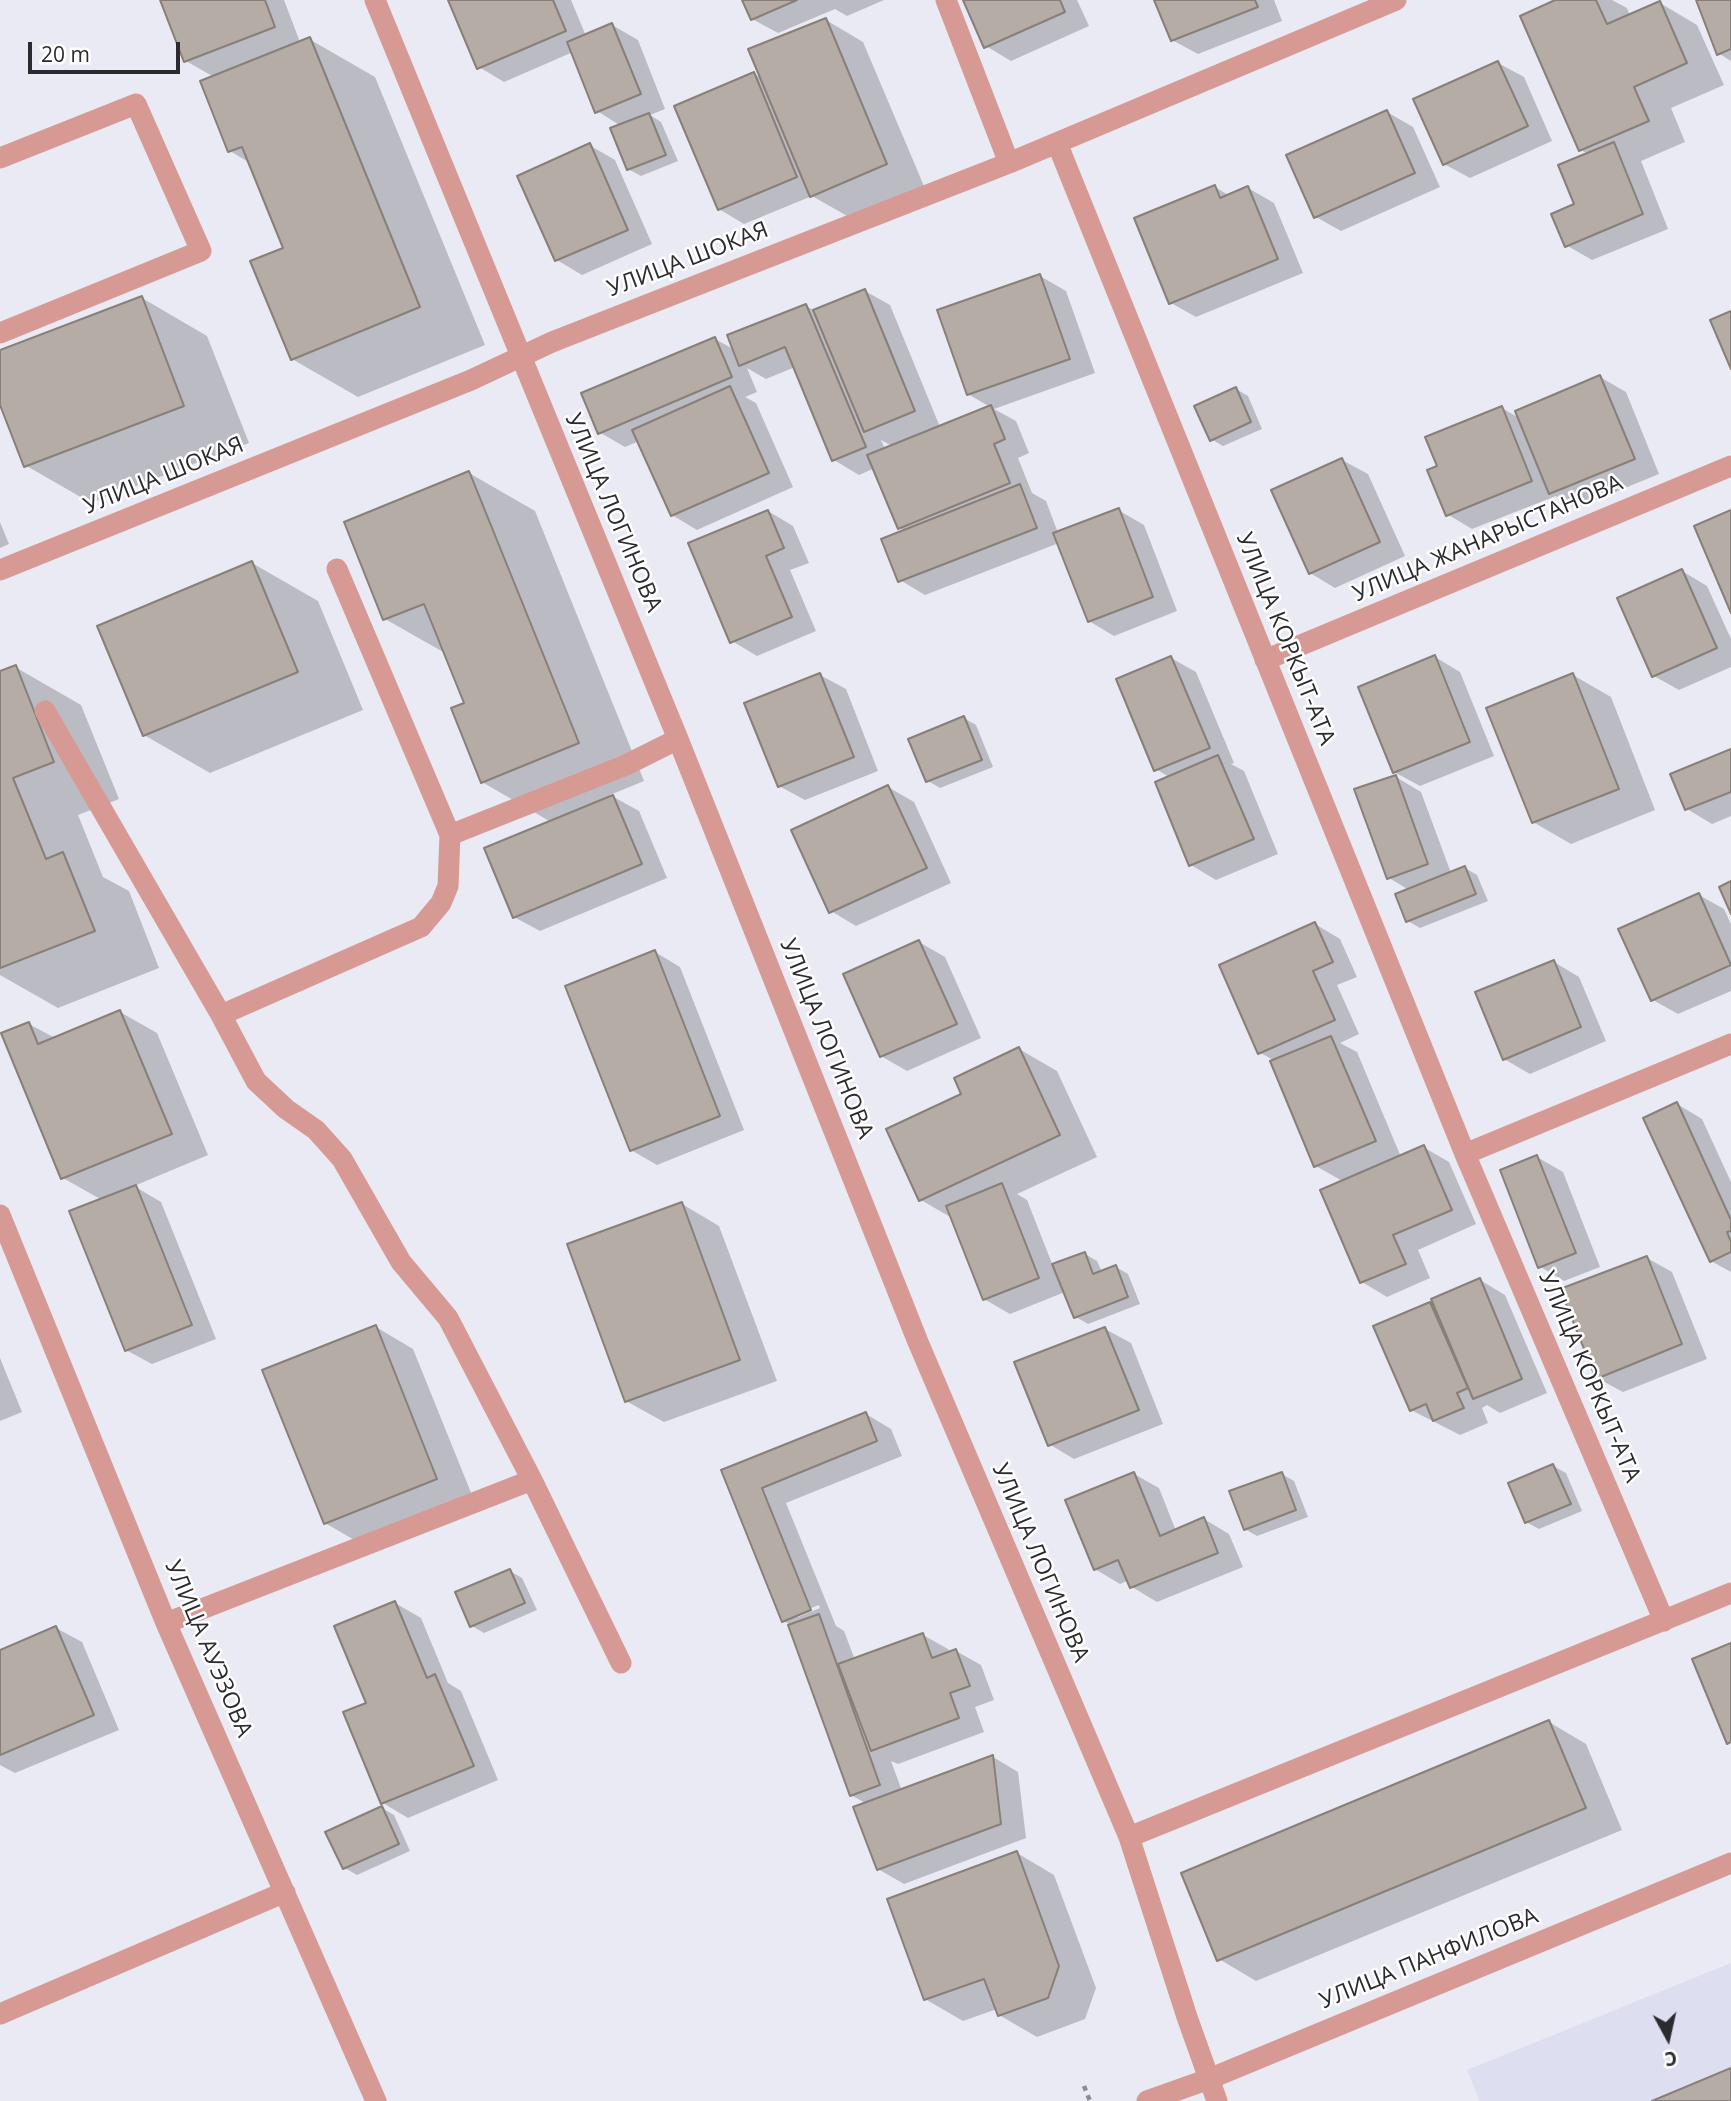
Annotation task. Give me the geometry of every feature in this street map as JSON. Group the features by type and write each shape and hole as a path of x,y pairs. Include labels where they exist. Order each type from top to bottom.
{"street":[{"name":"УЛИЦА ЛОГИНОВА","path":"375,0 678,739 918,1342 1129,1838 1217,2101"},
{"path":"946,0 1009,163"},
{"name":"УЛИЦА ШОКАЯ","path":"0,570 471,380 552,342 1009,163 1396,0"},
{"path":"0,158 136,104 201,251 0,333"},
{"name":"УЛИЦА КОРКЫТ-АТА","path":"1057,143 1465,1154 1664,1621"},
{"name":"УЛИЦА ЖАНАРЫСТАНОВА","path":"1265,660 1731,467"},
{"path":"221,1015 421,927 441,903 448,886 450,835 337,569"},
{"path":"45,711 221,1015 256,1081 286,1109 316,1130 342,1159 401,1262 448,1318 532,1480 621,1663"},
{"path":"450,835 626,765 678,739"},
{"path":"1465,1154 1731,1044"},
{"name":"УЛИЦА АУЭЗОВА","path":"0,1215 166,1623 376,2101"},
{"path":"166,1623 532,1480"},
{"path":"1129,1838 1731,1593"},
{"name":"УЛИЦА ПАНФИЛОВА","path":"1147,2101 1209,2079 1731,1863"},
{"path":"0,2014 285,1892"}],"path":[{"path":"1084,2086 1090,2101"}],"shaded area":[{"path":"1731,1963 1731,2101 1480,2101 1467,2070"}],"building":[{"path":"160,0 265,0 275,27 184,62"},
{"path":"448,0 553,0 566,31 477,69"},
{"path":"742,0 797,0 751,20"},
{"path":"963,0 1060,0 1065,12 984,48"},
{"path":"1154,0 1255,0 1258,7 1171,41"},
{"path":"1555,0 1596,0 1607,24 1660,1 1687,63 1634,87 1649,121 1579,151 1520,16"},
{"path":"1696,0 1731,0 1731,49 1717,55"},
{"path":"826,18 887,164 810,197 748,49"},
{"path":"612,23 641,94 595,113 567,42"},
{"path":"310,37 420,307 291,360 250,261 283,248 242,147 228,152 200,81"},
{"path":"1498,61 1528,126 1443,165 1413,99"},
{"path":"754,72 797,177 718,210 674,106"},
{"path":"1387,110 1415,173 1314,218 1286,155"},
{"path":"649,113 666,155 627,170 610,128"},
{"path":"1614,142 1643,214 1565,247 1551,214 1574,204 1558,165"},
{"path":"590,143 628,230 555,261 517,176"},
{"path":"1215,185 1220,198 1248,186 1278,259 1169,304 1134,218"},
{"path":"1040,274 1070,359 967,395 937,310"},
{"path":"865,289 915,411 864,432 813,310"},
{"path":"142,296 184,406 24,467 0,405 0,350"},
{"path":"806,304 866,447 832,461 785,347 739,366 727,335"},
{"path":"1731,311 1731,369 1710,320"},
{"path":"715,337 732,377 598,434 581,393"},
{"path":"1600,375 1635,459 1549,494 1515,411"},
{"path":"730,386 769,473 671,516 632,430"},
{"path":"1236,387 1251,422 1210,441 1194,406"},
{"path":"991,405 1005,439 994,444 1010,483 898,529 867,455"},
{"path":"1502,406 1532,481 1446,516 1427,470 1437,466 1425,437"},
{"path":"1342,458 1380,542 1309,574 1271,490"},
{"path":"469,471 579,743 481,783 451,708 464,703 424,604 383,620 344,522"},
{"path":"1020,484 1037,528 898,582 881,539"},
{"path":"1119,508 1153,597 1088,622 1053,533"},
{"path":"768,510 784,548 766,556 792,617 730,643 688,543"},
{"path":"1731,510 1731,613 1694,526"},
{"path":"252,561 298,672 143,736 97,626"},
{"path":"1682,569 1717,648 1652,677 1617,598"},
{"path":"1435,655 1470,742 1393,773 1358,687"},
{"path":"1171,656 1210,748 1154,771 1116,679"},
{"path":"16,665 54,762 13,778 46,859 63,852 95,931 0,968 0,671"},
{"path":"820,673 854,757 778,787 744,703"},
{"path":"1573,673 1619,789 1532,823 1486,708"},
{"path":"964,716 982,760 926,782 908,739"},
{"path":"1731,749 1731,792 1685,810 1670,774"},
{"path":"1218,755 1254,839 1189,866 1155,782"},
{"path":"1396,775 1428,864 1387,879 1354,789"},
{"path":"888,785 927,868 829,913 791,830"},
{"path":"613,795 642,864 513,918 484,848"},
{"path":"1465,866 1476,894 1406,922 1395,894"},
{"path":"1731,881 1731,914 1719,887"},
{"path":"1699,893 1731,965 1651,1001 1618,929"},
{"path":"1315,922 1333,962 1313,971 1335,1020 1258,1054 1219,965"},
{"path":"919,940 957,1024 880,1057 843,974"},
{"path":"655,950 720,1116 630,1151 565,986"},
{"path":"1554,960 1581,1027 1503,1060 1475,992"},
{"path":"120,1010 172,1134 61,1179 1,1033 29,1022 38,1044"},
{"path":"1331,1036 1376,1141 1314,1167 1270,1061"},
{"path":"1019,1047 1060,1135 919,1201 886,1129 961,1094 954,1078"},
{"path":"1677,1102 1731,1220 1731,1231 1727,1232 1731,1252 1710,1262 1643,1118"},
{"path":"1424,1145 1452,1210 1393,1235 1406,1264 1360,1283 1320,1190"},
{"path":"1537,1155 1576,1253 1538,1268 1500,1170"},
{"path":"1002,1183 1039,1278 983,1300 946,1206"},
{"path":"136,1185 192,1325 125,1351 69,1211"},
{"path":"682,1202 740,1360 625,1402 567,1244"},
{"path":"1085,1252 1093,1274 1116,1265 1128,1297 1074,1318 1052,1264"},
{"path":"1647,1256 1682,1344 1596,1379 1560,1289"},
{"path":"1480,1278 1522,1379 1473,1399 1431,1299"},
{"path":"1430,1302 1468,1388 1457,1393 1464,1408 1433,1421 1426,1404 1410,1411 1373,1326"},
{"path":"376,1325 437,1479 324,1524 262,1370"},
{"path":"1105,1327 1139,1410 1048,1446 1014,1362"},
{"path":"866,1412 877,1441 762,1488 811,1610 782,1622 721,1470"},
{"path":"1553,1464 1571,1504 1525,1523 1508,1483"},
{"path":"1134,1472 1160,1536 1204,1517 1218,1553 1130,1588 1118,1560 1094,1570 1065,1500"},
{"path":"1282,1472 1296,1510 1244,1530 1229,1491"},
{"path":"510,1569 525,1603 470,1627 455,1592"},
{"path":"395,1601 427,1678 435,1674 474,1766 381,1804 343,1712 366,1703 334,1626"},
{"path":"819,1614 880,1785 850,1796 788,1625"},
{"path":"56,1626 94,1715 0,1755 0,1650"},
{"path":"923,1633 932,1658 956,1649 970,1686 950,1693 959,1718 871,1751 838,1664"},
{"path":"1731,1643 1731,1742 1727,1744 1692,1659"},
{"path":"1549,1720 1586,1808 1217,1961 1181,1873"},
{"path":"993,1755 1001,1824 877,1870 853,1807"},
{"path":"382,1806 399,1844 343,1869 325,1832"},
{"path":"1017,1851 1059,1966 1048,1998 998,2016 984,1979 924,2000 887,1899"},
{"path":"1731,2068 1731,2101 1652,2101"}]}
